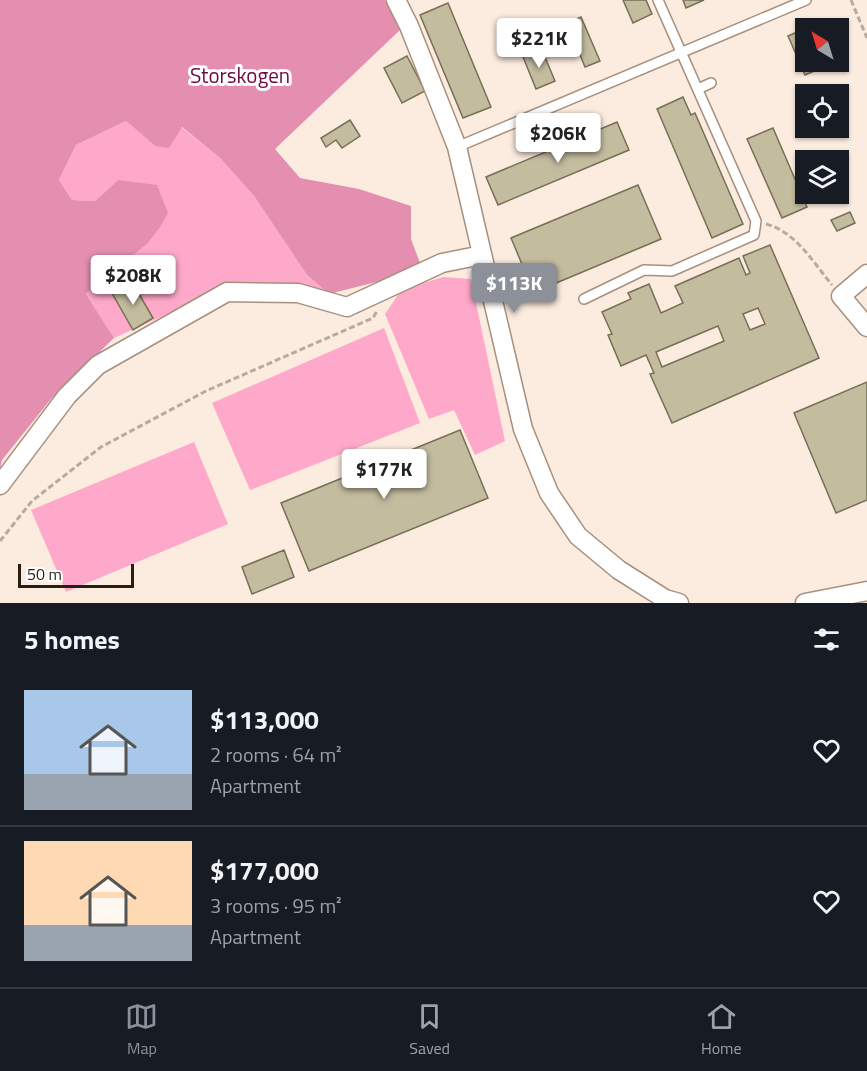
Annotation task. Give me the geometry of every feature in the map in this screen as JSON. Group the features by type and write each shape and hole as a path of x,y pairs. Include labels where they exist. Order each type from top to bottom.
{"street":[{"path":"396,0 409,26 457,147 523,429 549,493 578,536 586,543 619,570 664,598 679,603"},
{"path":"0,485 67,396 98,365 227,292 298,293 347,307 442,263 482,255"},
{"path":"867,274 841,296 867,327"},
{"path":"805,603 867,591"}],"lane":[{"path":"584,299 644,270 672,271 754,235 756,221 658,0"},
{"path":"457,147 806,0"},
{"path":"698,89 711,83"}],"path":[{"path":"851,0 867,38"},
{"path":"756,221 775,226 794,238 841,296"},
{"path":"0,541 32,501 101,447 206,391 373,318 387,289"}],"shaded area":[{"path":"126,121 155,146 181,127 221,159 254,196 307,275 329,294 236,283 114,338 86,294 147,244 118,180 95,201 72,200 59,180 76,145"},
{"path":"443,277 471,279 505,441 475,455 454,410 429,419 385,314 400,292"},
{"path":"384,328 420,423 250,490 212,403"},
{"path":"194,442 228,524 66,592 31,510"}],"green space":[{"name":"Storskogen","path":"0,0 385,0 400,30 275,149 300,178 359,189 411,206 411,239 420,263 384,280 329,294 307,275 254,196 221,159 182,127 169,148 155,146 126,121 76,145 59,180 72,200 95,201 118,180 157,185 168,213 147,244 86,294 114,338 51,399 2,460 0,469"}],"building":[{"path":"623,0 646,0 652,14 633,23"},
{"path":"683,0 704,0 686,8"},
{"path":"448,3 491,107 463,118 420,15"},
{"path":"581,17 600,61 585,67 567,23"},
{"path":"795,33 795,52 788,36"},
{"path":"542,50 555,81 536,89 523,57"},
{"path":"407,56 425,91 402,103 384,68"},
{"path":"683,97 691,115 695,113 743,224 712,238 657,109"},
{"path":"350,120 360,136 342,148 336,140 326,147 321,138"},
{"path":"617,122 629,150 498,205 486,177"},
{"path":"773,128 795,179 795,204 806,204 807,207 782,218 747,139"},
{"path":"638,185 661,239 542,289 545,296 537,300 511,238"},
{"path":"850,212 855,223 837,231 831,220"},
{"path":"770,245 819,358 672,423 650,374 654,373 646,355 621,366 608,335 612,334 602,312 631,299 628,293 649,284 661,313 683,303 675,286 739,258 746,275 750,273 743,256","holes":["758,308 765,324 750,330 743,314","718,326 724,341 662,367 656,352"]},
{"path":"132,282 153,318 133,330 112,293"},
{"path":"867,382 867,500 836,513 794,413"},
{"path":"460,430 488,498 309,571 281,503"},
{"path":"284,550 294,577 252,594 242,567"}]}
